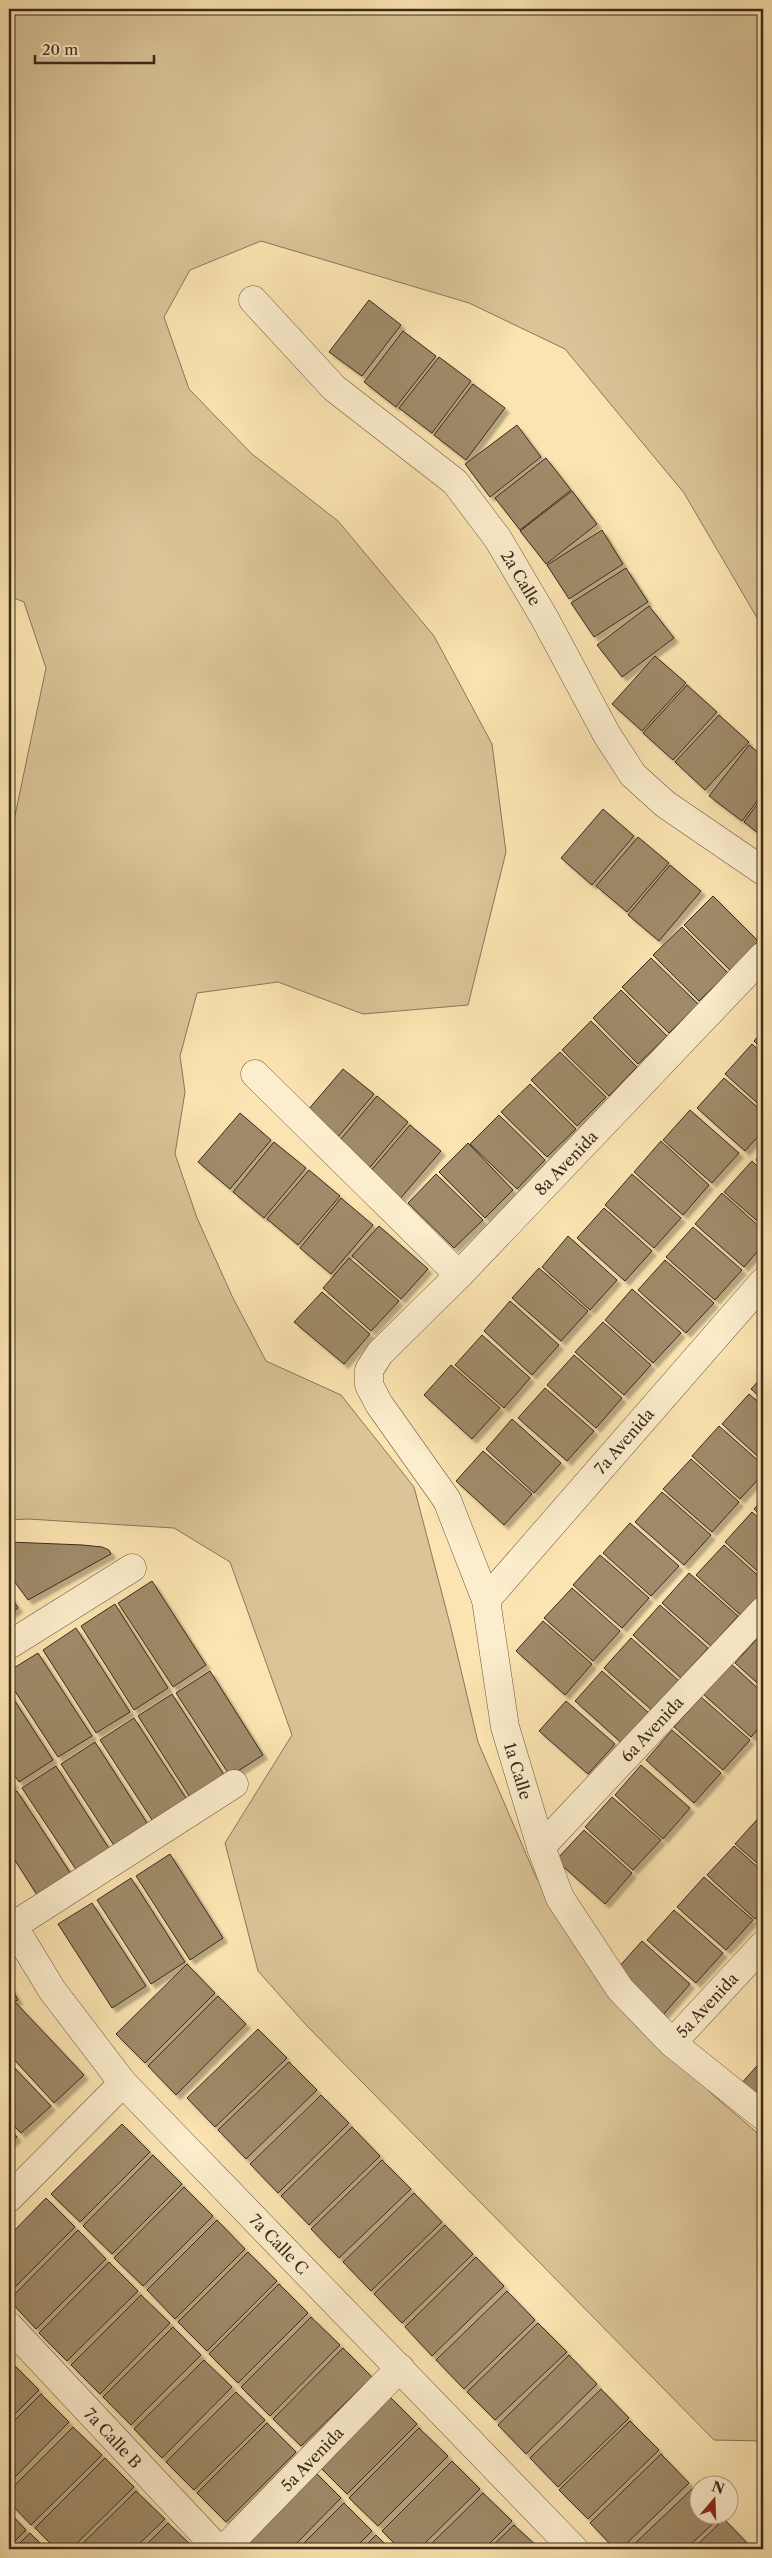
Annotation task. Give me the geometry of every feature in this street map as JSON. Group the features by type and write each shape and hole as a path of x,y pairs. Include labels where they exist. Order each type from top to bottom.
{"street":[{"name":"2a Calle","path":"253,300 334,388 455,482 498,539 545,619 607,734 633,775 665,804 763,871"},
{"name":"8a Avenida","path":"369,1370 380,1353 459,1275 763,956"},
{"path":"255,1074 459,1275"},
{"name":"7a Avenida","path":"486,1600 763,1282"},
{"name":"1a Calle","path":"369,1370 369,1385 379,1404 446,1500 486,1600 505,1727 540,1847 560,1898 592,1950 620,1989 672,2042 763,2116"},
{"path":"9,1645 132,1568"},
{"name":"6a Avenida","path":"540,1847 763,1611"},
{"path":"11,1922 234,1784"},
{"name":"7a Calle C","path":"11,1922 52,1990 123,2083 574,2549"},
{"name":"5a Avenida","path":"672,2042 763,1945"},
{"path":"9,2198 123,2083"},
{"name":"7a Calle B","path":"9,2326 218,2549"},
{"name":"5a Avenida","path":"224,2549 400,2368"}],"shaded area":[{"path":"9,9 763,9 763,628 684,493 565,349 469,303 261,241 190,270 164,317 189,389 252,454 338,521 434,636 492,744 506,852 468,1005 363,1014 278,982 197,993 180,1056 185,1092 175,1154 197,1218 232,1296 266,1361 341,1395 414,1487 451,1628 478,1742 536,1877 605,1987 711,2093 763,2138 763,2441 714,2440 307,2026 258,1971 225,1843 292,1735 230,1562 174,1528 28,1519 9,1520 9,844 46,668 24,602 9,596"}],"building":[{"path":"369,300 401,325 362,376 329,352"},
{"path":"403,331 436,356 396,407 364,382"},
{"path":"439,357 471,381 432,433 399,408"},
{"path":"473,384 505,408 466,460 434,435"},
{"path":"517,425 541,457 490,497 465,464"},
{"path":"546,458 571,490 520,530 495,498"},
{"path":"572,491 597,524 546,564 520,531"},
{"path":"602,530 623,564 569,599 547,565"},
{"path":"626,568 648,602 594,637 571,603"},
{"path":"649,606 674,638 622,677 597,645"},
{"path":"655,656 686,683 642,731 612,704"},
{"path":"687,685 717,712 673,760 643,733"},
{"path":"719,715 749,742 705,790 675,762"},
{"path":"749,745 763,756 763,793 742,821 709,796"},
{"path":"763,796 763,837 744,822"},
{"path":"603,809 634,836 592,885 561,858"},
{"path":"638,837 669,863 627,912 596,886"},
{"path":"670,865 701,891 659,941 628,915"},
{"path":"713,896 759,942 731,971 684,925"},
{"path":"682,927 728,973 699,1001 653,955"},
{"path":"651,958 698,1004 669,1033 622,987"},
{"path":"621,990 667,1036 638,1064 593,1018"},
{"path":"591,1021 637,1067 609,1096 562,1050"},
{"path":"763,1031 763,1050 754,1041"},
{"path":"752,1044 763,1054 763,1108 725,1074"},
{"path":"560,1052 606,1097 577,1126 531,1080"},
{"path":"343,1069 374,1094 332,1144 301,1118"},
{"path":"724,1078 763,1112 763,1131 745,1151 697,1108"},
{"path":"530,1084 576,1129 547,1157 501,1112"},
{"path":"377,1096 408,1122 366,1172 335,1146"},
{"path":"690,1110 739,1153 712,1183 663,1140"},
{"path":"240,1113 271,1140 230,1189 198,1162"},
{"path":"499,1115 545,1160 517,1189 470,1144"},
{"path":"410,1125 441,1151 399,1200 368,1174"},
{"path":"661,1141 709,1185 683,1215 634,1172"},
{"path":"274,1142 306,1168 264,1218 233,1192"},
{"path":"468,1143 513,1190 485,1218 439,1172"},
{"path":"763,1151 763,1167 756,1160"},
{"path":"752,1161 763,1172 763,1226 724,1192"},
{"path":"309,1170 340,1196 298,1245 267,1219"},
{"path":"436,1174 483,1220 454,1248 408,1203"},
{"path":"632,1174 681,1218 654,1248 605,1205"},
{"path":"722,1193 763,1230 763,1245 744,1267 695,1224"},
{"path":"341,1198 373,1225 331,1274 300,1248"},
{"path":"604,1208 652,1251 625,1281 577,1238"},
{"path":"379,1226 428,1269 401,1299 352,1256"},
{"path":"693,1227 742,1270 715,1300 666,1257"},
{"path":"568,1236 617,1280 590,1310 542,1267"},
{"path":"349,1258 399,1301 371,1331 323,1288"},
{"path":"665,1260 714,1303 686,1333 638,1290"},
{"path":"539,1268 588,1311 561,1341 512,1298"},
{"path":"632,1289 681,1333 653,1363 605,1320"},
{"path":"322,1292 370,1334 344,1364 294,1322"},
{"path":"510,1301 559,1345 532,1375 484,1331"},
{"path":"603,1322 651,1365 624,1395 575,1352"},
{"path":"482,1335 530,1378 504,1408 455,1365"},
{"path":"574,1355 622,1398 596,1428 547,1385"},
{"path":"451,1365 500,1408 472,1439 424,1395"},
{"path":"763,1376 763,1400 751,1389"},
{"path":"545,1388 594,1431 567,1461 518,1418"},
{"path":"749,1394 763,1406 763,1461 722,1424"},
{"path":"512,1419 561,1463 534,1493 486,1449"},
{"path":"719,1426 763,1465 763,1474 740,1499 692,1456"},
{"path":"483,1451 532,1494 504,1525 456,1481"},
{"path":"691,1459 739,1502 712,1532 663,1489"},
{"path":"662,1492 711,1535 684,1565 635,1522"},
{"path":"763,1499 763,1518 754,1509"},
{"path":"752,1512 763,1522 763,1576 725,1542"},
{"path":"630,1523 679,1566 651,1596 603,1553"},
{"path":"9,1542 102,1547 109,1550 111,1554 28,1600 9,1574"},
{"path":"724,1545 763,1580 763,1598 745,1619 696,1575"},
{"path":"600,1555 649,1598 622,1628 573,1585"},
{"path":"689,1573 738,1616 711,1646 662,1603"},
{"path":"152,1581 206,1665 173,1687 118,1603"},
{"path":"572,1588 620,1631 593,1661 544,1618"},
{"path":"9,1594 18,1608 9,1615"},
{"path":"115,1604 168,1688 134,1710 81,1626"},
{"path":"660,1605 708,1648 681,1678 633,1635"},
{"path":"543,1621 592,1664 565,1695 516,1651"},
{"path":"76,1628 130,1712 96,1733 43,1650"},
{"path":"763,1634 763,1688 735,1663"},
{"path":"631,1638 679,1681 653,1711 604,1668"},
{"path":"38,1653 92,1736 58,1757 9,1682 9,1671"},
{"path":"730,1663 763,1693 763,1723 751,1737 702,1693"},
{"path":"210,1671 263,1755 230,1776 176,1693"},
{"path":"602,1671 651,1715 624,1745 575,1701"},
{"path":"9,1692 53,1760 19,1782 9,1767"},
{"path":"172,1694 226,1778 191,1799 138,1716"},
{"path":"701,1697 750,1740 723,1770 674,1727"},
{"path":"566,1701 615,1744 588,1774 539,1731"},
{"path":"134,1718 188,1801 154,1823 100,1740"},
{"path":"672,1730 721,1773 694,1803 646,1760"},
{"path":"95,1742 149,1826 115,1847 61,1764"},
{"path":"641,1765 690,1808 663,1839 615,1795"},
{"path":"56,1766 110,1850 77,1871 22,1788"},
{"path":"9,1777 14,1785 9,1788"},
{"path":"17,1791 71,1874 37,1895 9,1851 9,1796"},
{"path":"612,1797 661,1840 633,1870 585,1827"},
{"path":"763,1813 763,1868 735,1844"},
{"path":"584,1830 632,1873 605,1904 556,1860"},
{"path":"734,1846 763,1872 763,1910 755,1919 707,1875"},
{"path":"170,1854 223,1938 190,1960 136,1876"},
{"path":"704,1877 753,1920 726,1950 677,1907"},
{"path":"131,1878 185,1962 151,1984 97,1900"},
{"path":"92,1903 146,1986 112,2008 58,1924"},
{"path":"674,1910 723,1953 696,1983 647,1940"},
{"path":"642,1941 690,1984 663,2015 615,1971"},
{"path":"187,1964 215,1993 145,2063 116,2034"},
{"path":"9,1984 18,2000 9,2005"},
{"path":"218,1996 246,2024 176,2095 148,2066"},
{"path":"16,2003 84,2075 54,2103 9,2054 9,2009"},
{"path":"258,2029 287,2058 215,2127 187,2098"},
{"path":"763,2059 763,2105 740,2085"},
{"path":"9,2062 51,2106 21,2133 9,2121"},
{"path":"289,2062 317,2090 246,2159 218,2130"},
{"path":"321,2095 349,2123 278,2193 250,2164"},
{"path":"122,2124 150,2152 80,2222 51,2194"},
{"path":"352,2127 380,2156 309,2225 281,2196"},
{"path":"9,2128 17,2137 9,2144"},
{"path":"153,2155 182,2184 112,2254 83,2226"},
{"path":"382,2160 411,2189 339,2258 311,2229"},
{"path":"184,2187 213,2216 143,2286 114,2258"},
{"path":"414,2193 442,2222 371,2291 343,2262"},
{"path":"46,2198 75,2227 9,2293 9,2236"},
{"path":"217,2220 245,2249 175,2319 147,2290"},
{"path":"445,2225 473,2254 402,2323 374,2294"},
{"path":"78,2230 106,2259 36,2329 9,2300"},
{"path":"248,2252 277,2281 207,2351 178,2322"},
{"path":"476,2257 504,2286 432,2356 405,2327"},
{"path":"109,2262 138,2291 67,2361 39,2333"},
{"path":"279,2284 308,2313 238,2383 209,2354"},
{"path":"507,2291 535,2320 464,2389 436,2360"},
{"path":"141,2295 170,2323 100,2394 71,2365"},
{"path":"311,2317 340,2345 270,2416 241,2387"},
{"path":"538,2323 567,2352 495,2420 467,2392"},
{"path":"173,2327 201,2355 131,2425 103,2397"},
{"path":"343,2348 372,2377 301,2446 273,2419"},
{"path":"569,2355 597,2384 526,2454 498,2425"},
{"path":"204,2360 232,2387 162,2458 134,2429"},
{"path":"10,2361 39,2390 9,2420 9,2363"},
{"path":"601,2389 629,2418 558,2487 530,2458"},
{"path":"236,2392 265,2420 194,2490 166,2462"},
{"path":"41,2394 69,2422 9,2483 9,2426"},
{"path":"388,2395 417,2424 347,2494 318,2465"},
{"path":"630,2421 659,2450 588,2519 559,2490"},
{"path":"267,2423 296,2452 226,2522 197,2493"},
{"path":"73,2427 102,2455 31,2525 9,2502 9,2491"},
{"path":"419,2428 448,2456 378,2526 349,2498"},
{"path":"661,2454 689,2483 621,2549 615,2549 590,2523"},
{"path":"105,2458 134,2487 71,2549 56,2549 35,2528"},
{"path":"452,2461 480,2489 419,2549 400,2549 382,2531"},
{"path":"313,2470 341,2498 291,2549 252,2549 243,2540"},
{"path":"136,2491 165,2519 134,2549 77,2549"},
{"path":"690,2491 690,2526 710,2526 686,2549 629,2549"},
{"path":"483,2493 512,2521 484,2549 426,2549"},
{"path":"344,2503 372,2531 354,2549 298,2549"},
{"path":"9,2512 26,2530 9,2547"},
{"path":"168,2523 195,2549 142,2549"},
{"path":"514,2525 540,2549 489,2549"},
{"path":"717,2526 731,2526 752,2548 693,2549"},
{"path":"30,2533 46,2549 14,2549"},
{"path":"376,2535 390,2549 362,2549"}]}
